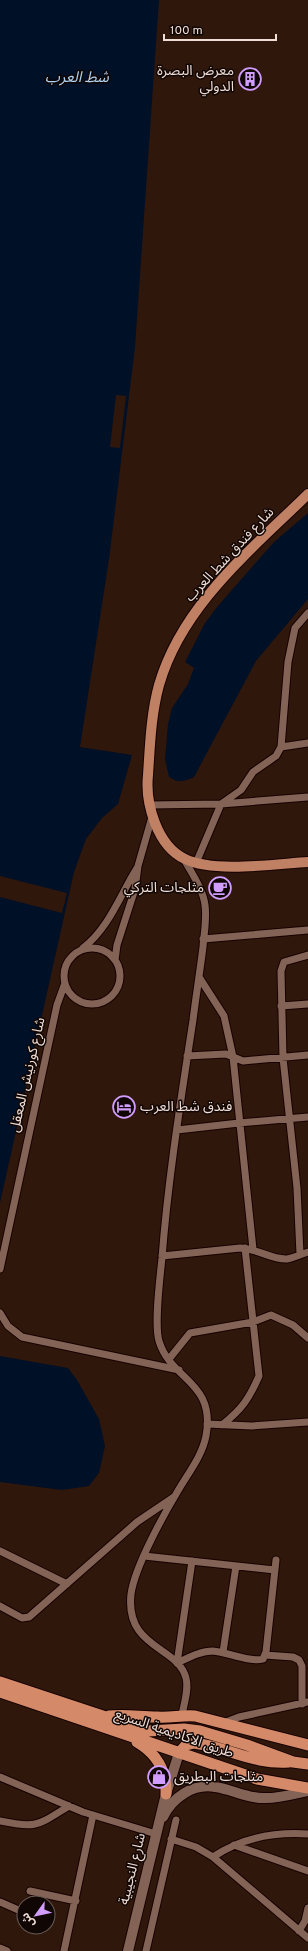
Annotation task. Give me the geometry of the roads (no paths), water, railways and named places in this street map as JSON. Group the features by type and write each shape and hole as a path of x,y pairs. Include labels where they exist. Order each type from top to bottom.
{"highway":[{"path":"0,1682 55,1706"},
{"path":"0,1692 55,1706"},
{"name":"طريق الاكاديمية السريع","path":"55,1706 103,1716 148,1731 184,1729 200,1731 247,1745 293,1762 308,1764"},
{"name":"طريق الاكاديمية السريع","path":"55,1706 117,1731 257,1779 308,1788"},
{"path":"103,1716 122,1715 158,1717 182,1715 202,1717 308,1745"},
{"path":"117,1731 146,1748 155,1757 164,1775 166,1794"},
{"path":"179,1752 186,1745 194,1743 260,1761 276,1763 293,1762"}],"main road":[{"name":"شارع فندق شط العرب","path":"308,494 220,582 203,602 180,635 164,669 156,702 147,786 152,817 165,841 184,859 196,863 225,866 308,862"},
{"name":"شارع النجيبية","path":"128,1951 166,1794 179,1752"},
{"path":"157,1832 165,1813 175,1800 185,1793 197,1788 215,1787 254,1798 264,1799 308,1791"}],"street":[{"path":"196,863 221,804 241,790 249,780 252,772 276,756 281,747 288,662 295,628 308,614"},
{"path":"281,747 308,743"},
{"path":"149,805 221,804 308,797"},
{"path":"138,866 103,928 92,941 69,961 64,975 65,983 67,990 78,1001 93,1005 107,1000 113,995 120,982 120,974 115,960 116,946 135,890 138,866 152,817"},
{"path":"182,1715 186,1680 185,1674 177,1663 144,1636 137,1628 133,1617 132,1593 144,1556 174,1497 199,1456 206,1438 207,1424 207,1413 201,1393 169,1359 162,1348 158,1335 162,1256 177,1130 204,939 205,904 198,885 184,859"},
{"path":"204,939 308,930"},
{"path":"80,951 95,948 103,950 115,960"},
{"path":"300,1254 297,1188 283,1058 281,971 284,962 308,955"},
{"path":"199,977 224,1016 233,1057 249,1248 253,1322 260,1376 251,1394 238,1412 222,1425"},
{"name":"شارع كورنيش المعقل","path":"0,1269 57,1005 65,983"},
{"path":"282,1006 308,1004"},
{"path":"187,1056 226,1054 243,1061 308,1055"},
{"path":"177,1130 239,1122 308,1117"},
{"path":"162,1256 249,1248 281,1258 287,1258 308,1252"},
{"path":"0,1313 8,1326 22,1337 179,1370"},
{"path":"169,1359 190,1332 253,1322 271,1315 293,1325 308,1338"},
{"path":"207,1424 252,1426 308,1422"},
{"path":"0,1606 22,1618 32,1615 137,1522 174,1497"},
{"path":"0,1551 67,1584"},
{"path":"144,1556 275,1570"},
{"path":"177,1663 201,1653 213,1651 259,1660 263,1659 265,1655 276,1560"},
{"path":"177,1663 192,1561"},
{"path":"223,1652 236,1566"},
{"path":"222,1723 240,1716 305,1703 302,1666 299,1660 293,1657 265,1655"},
{"path":"0,1777 93,1815 157,1832"},
{"path":"0,1821 20,1825 34,1825 69,1806"},
{"path":"64,1951 76,1901 93,1815"},
{"path":"146,1951 176,1820"},
{"path":"213,1857 234,1844 275,1834 308,1834"},
{"path":"171,1839 196,1847 213,1857 308,1938"},
{"path":"234,1844 308,1871"},
{"path":"30,1891 76,1901"},
{"path":"0,1902 16,1909"},
{"path":"299,1931 305,1921 308,1908"},
{"path":"0,1948 7,1951"}],"water":[{"name":"شط العرب","path":"0,0 159,0 135,347 109,559 80,747 132,755 118,804 102,818 86,839 74,872 0,1203"},
{"path":"308,513 308,599 256,661 194,777 181,781 172,779 169,777 165,759 168,724 172,708 188,684 194,668 185,662 205,623 217,607 274,542"},
{"path":"0,1356 68,1368 77,1380 99,1419 105,1446 99,1473 89,1486 62,1490 0,1482"}],"place":[{"name":"معرض البصرة الدولي","path":"250,79"},
{"name":"مثلجات التركي","path":"220,888"},
{"name":"فندق شط العرب","path":"124,1107"},
{"name":"مثلجات البطريق","path":"159,1777"}]}
